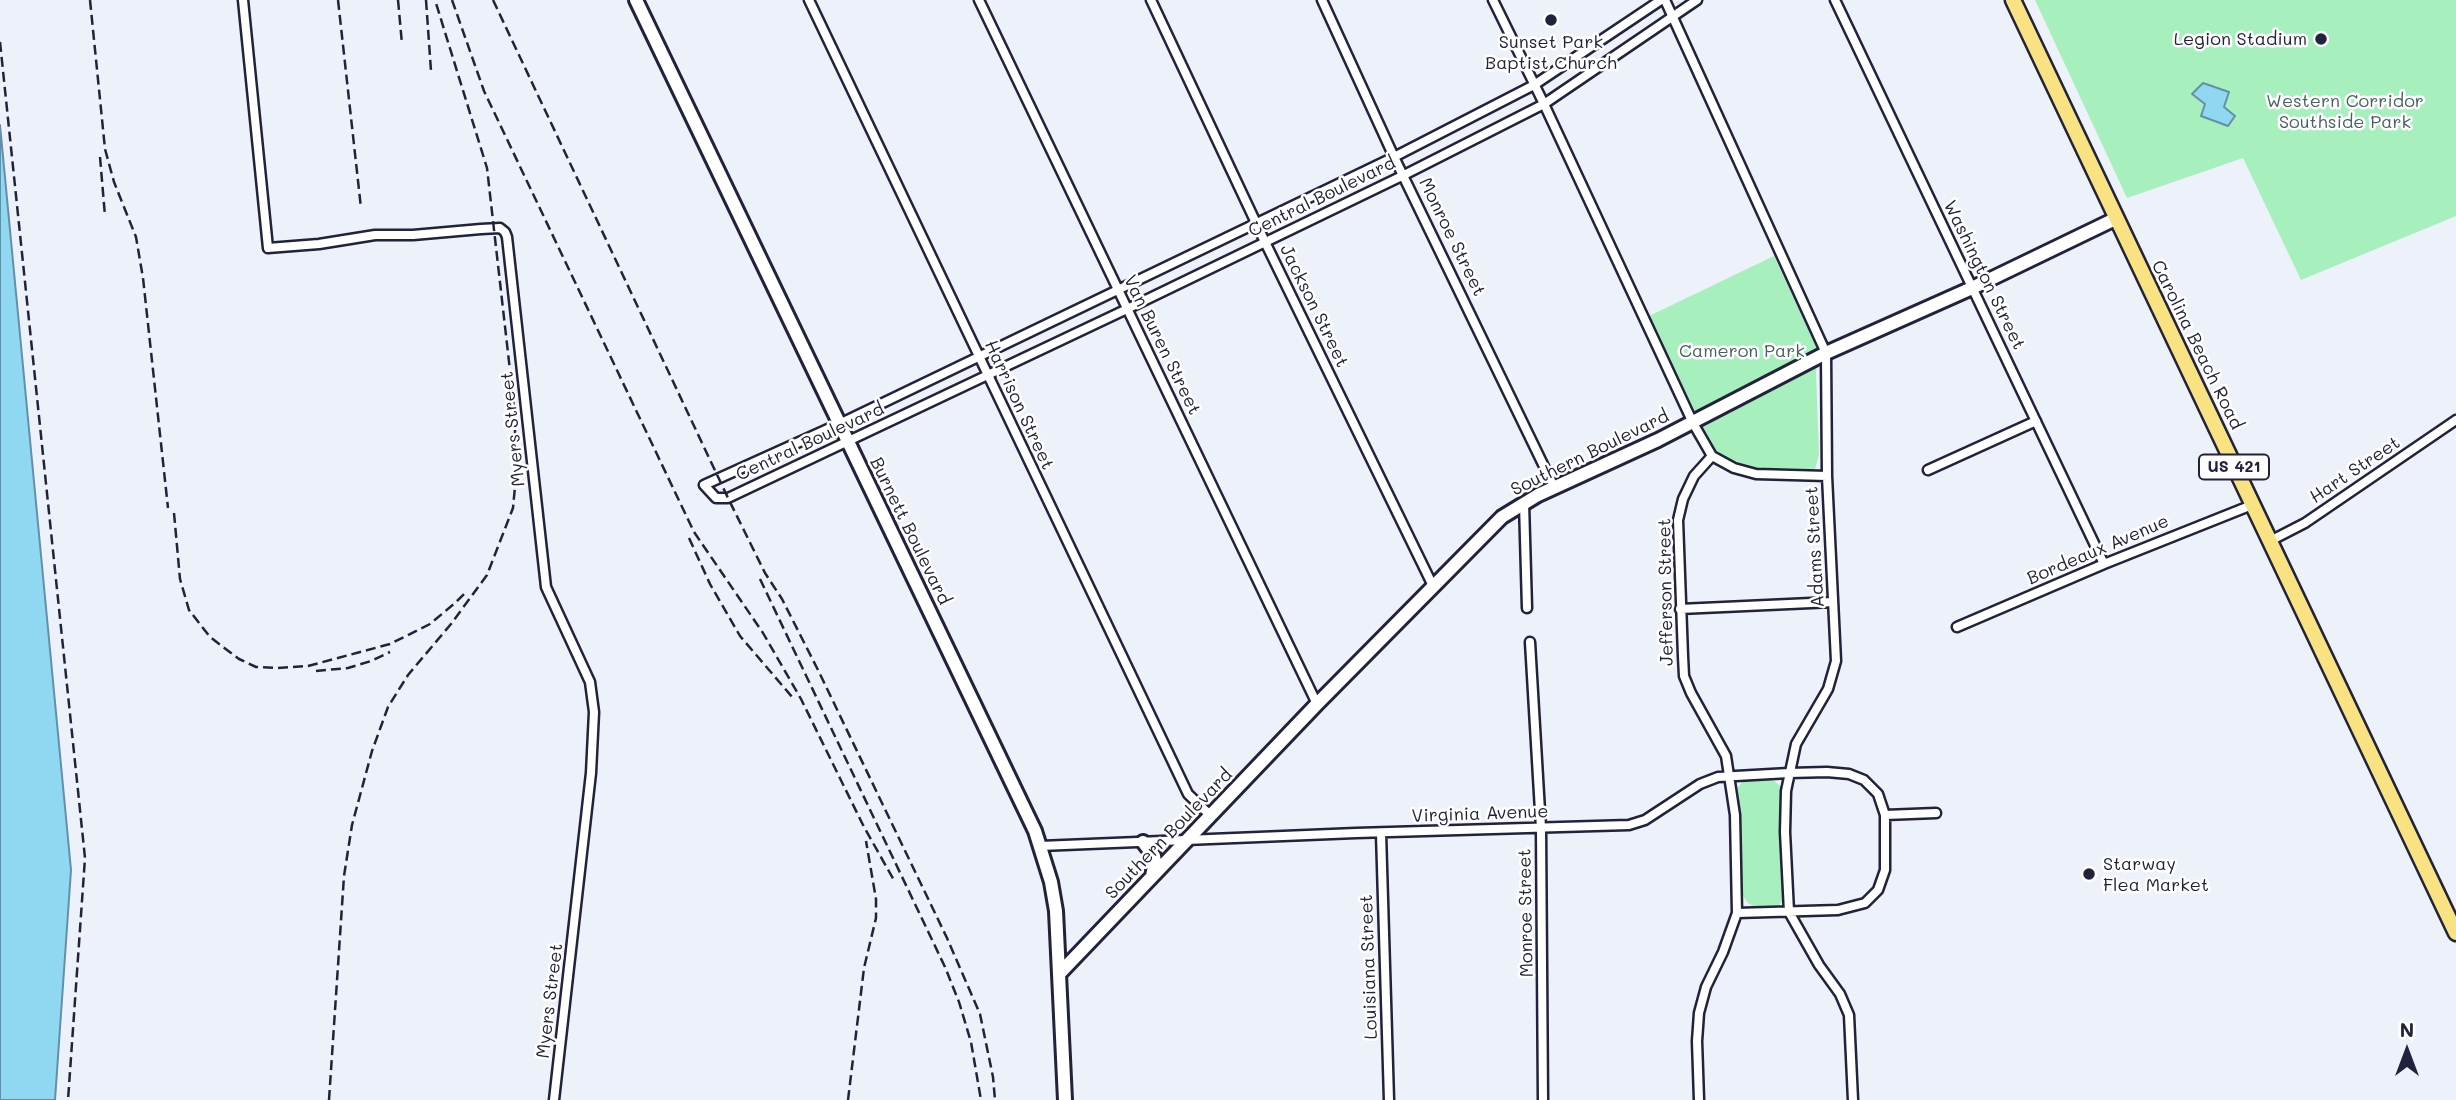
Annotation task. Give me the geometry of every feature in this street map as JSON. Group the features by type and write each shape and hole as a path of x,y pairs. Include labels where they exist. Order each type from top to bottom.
{"highway":[{"name":"Carolina Beach Road","path":"2012,0 2456,933"}],"street":[{"name":"Myers Street","path":"243,0 268,248 319,244 374,235 413,235 500,228 507,237 546,587 590,682 594,712 591,773 554,1100"},
{"name":"Burnett Boulevard","path":"636,0 1040,846 1054,897 1065,1100"},
{"name":"Harrison Street","path":"809,0 1188,794 1211,817"},
{"name":"Van Buren Street","path":"979,0 1317,704"},
{"name":"Jackson Street","path":"1151,0 1265,242 1433,586"},
{"name":"Monroe Street","path":"1322,0 1554,487"},
{"path":"1493,0 1693,423 1712,456 1734,468 1756,474 1827,476"},
{"name":"Central Boulevard","path":"1663,0 1534,85 1394,156 839,424 704,485 716,498 728,498 1404,175 1544,104 1697,0"},
{"name":"Adams Street","path":"1663,0 1826,353 1827,476 1836,661 1828,689 1796,744 1786,792 1786,832 1790,912 1819,965 1840,994 1849,1015 1853,1100"},
{"name":"Washington Street","path":"1835,0 2104,564"},
{"name":"Southern Boulevard","path":"1060,973 1491,526 1524,502 1693,423 1826,353 1972,288 2115,219"},
{"name":"Hart Street","path":"2270,541 2305,523 2456,420"},
{"path":"1928,470 2036,421"},
{"name":"Jefferson Street","path":"1699,1100 1699,1013 1706,987 1723,953 1737,913 1735,815 1726,756 1684,676 1678,520 1683,499 1694,476 1712,456"},
{"path":"1524,502 1527,608"},
{"name":"Bordeaux Avenue","path":"1957,627 2252,505"},
{"path":"1681,608 1833,602"},
{"name":"Monroe Street","path":"1530,642 1541,828 1544,1100"},
{"name":"Virginia Avenue","path":"1040,846 1629,825 1646,820 1700,783 1718,778 1789,773 1849,774 1864,780 1878,794 1885,815 1885,870 1878,890 1865,903 1838,910 1737,913"},
{"path":"1885,815 1936,813"},
{"name":"Louisiana Street","path":"1381,832 1389,1100"},
{"path":"1143,842 1154,856 1152,877"}],"green space":[{"name":"Western Corridor Southside Park","path":"2035,0 2456,0 2456,216 2301,280 2243,158 2127,198"},
{"name":"Cameron Park","path":"1774,256 1818,350 1816,373 1819,455 1815,469 1752,468 1713,449 1649,316"},
{"path":"1770,777 1781,787 1787,897 1778,906 1757,908 1748,903 1741,893 1736,790 1745,778"}],"water":[{"path":"2203,83 2229,92 2224,107 2235,116 2228,126 2201,116 2205,104 2192,94"},
{"path":"0,125 71,870 55,1100 0,1100"}],"railway":[{"path":"90,0 105,149 114,182 136,237 143,278 168,508"},
{"path":"338,0 361,208"},
{"path":"398,0 402,44"},
{"path":"426,0 431,71"},
{"path":"329,1100 344,876 352,825 372,751 388,707 408,675 451,624 487,575 513,508 517,465 513,397 487,168 435,0"},
{"path":"452,0 484,91 694,532 763,633 801,699 864,827 895,882"},
{"path":"493,0 728,498 818,670 947,938 980,1014 995,1100"},
{"path":"0,42 85,858 68,1100"},
{"path":"100,157 105,216"},
{"path":"174,513 180,579 189,610 210,637 239,659 256,667 308,666 390,644 430,624 465,593"},
{"path":"689,538 710,584 740,636 793,698"},
{"path":"760,579 945,967 971,1042 981,1100"},
{"path":"316,671 348,668 390,652"},
{"path":"848,1100 864,968 876,918 876,899 866,841"}],"place":[{"name":"Sunset Park Baptist Church","path":"1551,20"},
{"name":"Legion Stadium","path":"2321,39"},
{"name":"Starway Flea Market","path":"2089,874"}]}
